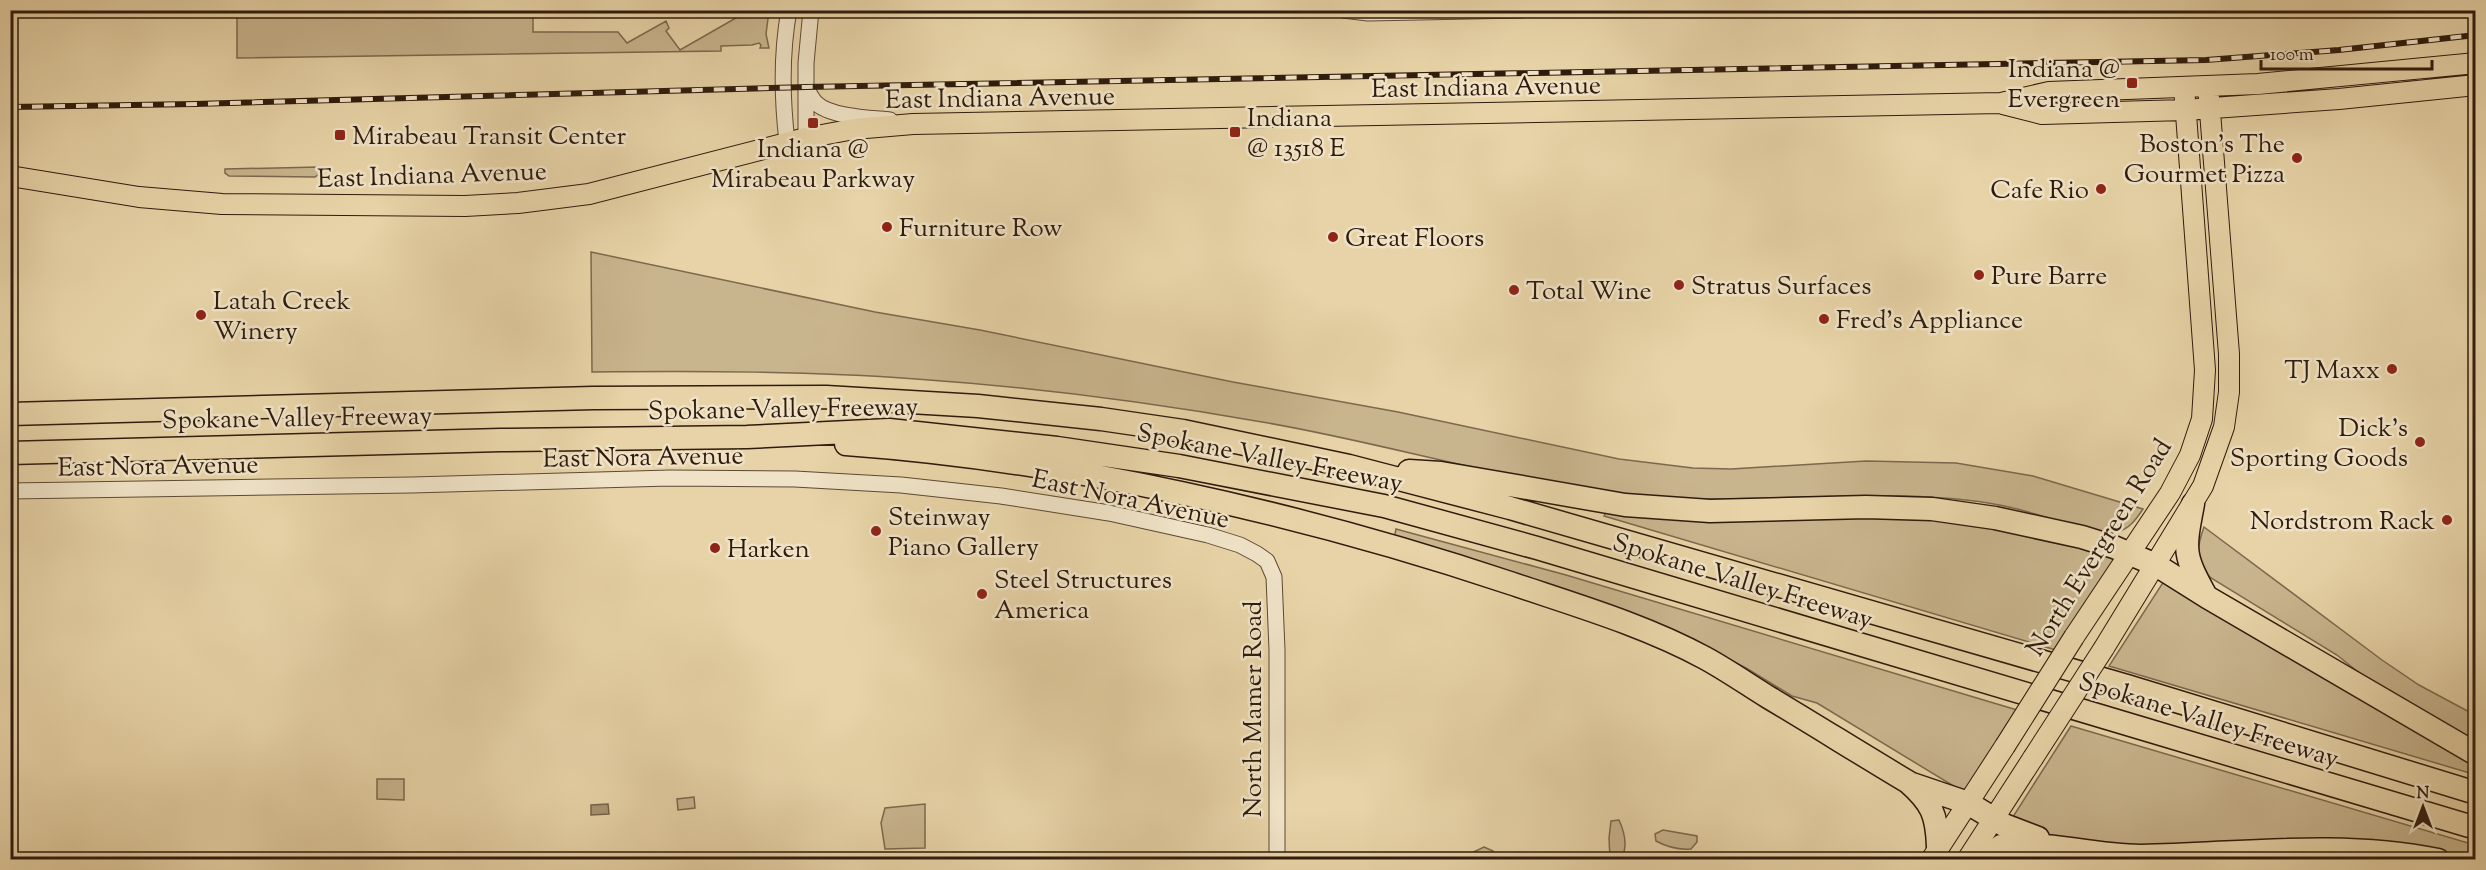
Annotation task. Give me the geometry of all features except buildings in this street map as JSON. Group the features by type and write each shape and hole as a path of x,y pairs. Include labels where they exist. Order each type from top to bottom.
{"highway":[{"name":"Spokane Valley Freeway","path":"10,414 593,398 826,397 978,406 1101,419 1214,437 1349,465 1510,508 2127,686 2475,793"},
{"name":"Spokane Valley Freeway","path":"10,453 501,440 747,437 889,430 1080,451 1179,466 1384,506 1548,551 2475,828"},
{"path":"747,437 866,446 1066,472 1223,503 1418,554 1550,597 1659,637 1705,658 1908,782 1923,796 1933,810 1934,853"},
{"path":"1349,465 1441,473 1625,506 1710,511 1866,507 1932,509 1995,518 2082,537 2131,553 2156,565 2475,754"},
{"path":"2193,504 2186,541 2187,556 2207,597"},
{"path":"1908,782 1968,802 2018,830 2078,852"},
{"path":"1982,860 2001,846 2013,843 2106,855 2143,856 2276,849 2334,849 2376,851 2438,860"}],"main road":[{"name":"East Indiana Avenue","path":"10,176 140,197 222,204 465,206 518,203 589,194 787,142 854,129 914,124 2001,103 2049,92 2208,86 2358,76 2475,63"},
{"name":"East Indiana Avenue","path":"2001,103 2042,114 2185,110 2339,99 2475,85"},
{"name":"North Evergreen Road","path":"1967,860 2156,565 2203,486 2219,446 2229,392 2229,354 2208,86"},
{"name":"North Evergreen Road","path":"1934,853 2131,553 2180,474 2190,455 2202,420 2205,370 2184,87"}],"street":[{"path":"787,142 784,117 783,56 789,10"},
{"path":"806,138 806,87 811,10"},
{"path":"1343,10 1378,13 1521,10"},
{"path":"806,87 817,104 824,109 914,124"},
{"name":"East Nora Avenue","path":"10,491 412,485 670,478 829,480 981,494 1109,513 1240,545 1266,561"},
{"name":"North Mamer Road","path":"1266,561 1274,577 1276,591 1277,860"}],"shaded area":[{"path":"237,11 533,11 533,32 618,32 627,43 666,21 669,28 666,31 680,50 748,11 769,11 766,34 769,48 760,48 759,43 721,46 721,51 237,58"},
{"path":"319,167 319,174 315,177 229,176 225,173 225,169"},
{"path":"591,252 875,312 980,330 1233,382 1398,412 1619,459 1693,468 1731,469 1866,461 1956,463 2033,476 2143,509 2127,528 2110,532 2083,528 1999,505 1944,498 1867,496 1689,499 1618,494 1484,470 1307,430 1176,408 1046,391 959,382 835,374 592,372"},
{"path":"1606,512 1944,517 2095,551 2116,560 2056,650 1604,516"},
{"path":"2204,527 2382,660 2419,685 2475,715 2475,744 2368,680 2337,655 2211,578 2202,567 2198,554"},
{"path":"1396,529 1566,575 2017,710 1965,793 1817,703 1792,696 1746,668 1695,642 1394,539"},
{"path":"2164,581 2440,746 2475,764 2473,774 2109,666"},
{"path":"2071,726 2475,845 2475,859 2419,852 2156,848 2062,839 2009,823"},
{"path":"377,779 404,779 404,800 377,799"},
{"path":"694,797 695,808 678,810 677,799"},
{"path":"608,804 609,814 591,815 591,805"},
{"path":"925,804 925,848 885,849 881,823 885,808"},
{"path":"1619,820 1624,835 1624,850 1621,859 1610,859 1611,821"},
{"path":"1663,830 1697,836 1697,842 1691,849 1664,845 1656,841 1655,834"},
{"path":"1484,847 1493,851 1493,859 1466,859 1469,854"},
{"path":"2020,851 2067,860 1995,860"}],"railway":[{"path":"10,107 806,87 2206,60 2339,50 2476,35"}],"place":[{"name":"Indiana @ Evergreen","path":"2132,83"},
{"name":"Indiana @ Mirabeau Parkway","path":"813,123"},
{"name":"Indiana @ 13518 E","path":"1235,132"},
{"name":"Mirabeau Transit Center","path":"340,135"},
{"name":"Boston's The Gourmet Pizza","path":"2297,158"},
{"name":"Cafe Rio","path":"2101,189"},
{"name":"Furniture Row","path":"887,227"},
{"name":"Great Floors","path":"1333,237"},
{"name":"Pure Barre","path":"1979,275"},
{"name":"Stratus Surfaces","path":"1679,285"},
{"name":"Total Wine","path":"1514,290"},
{"name":"Latah Creek Winery","path":"201,315"},
{"name":"Fred's Appliance","path":"1824,319"},
{"name":"TJ Maxx","path":"2392,369"},
{"name":"Dick's Sporting Goods","path":"2420,442"},
{"name":"Nordstrom Rack","path":"2447,520"},
{"name":"Steinway Piano Gallery","path":"876,531"},
{"name":"Harken","path":"715,548"},
{"name":"Steel Structures America","path":"982,594"}]}
